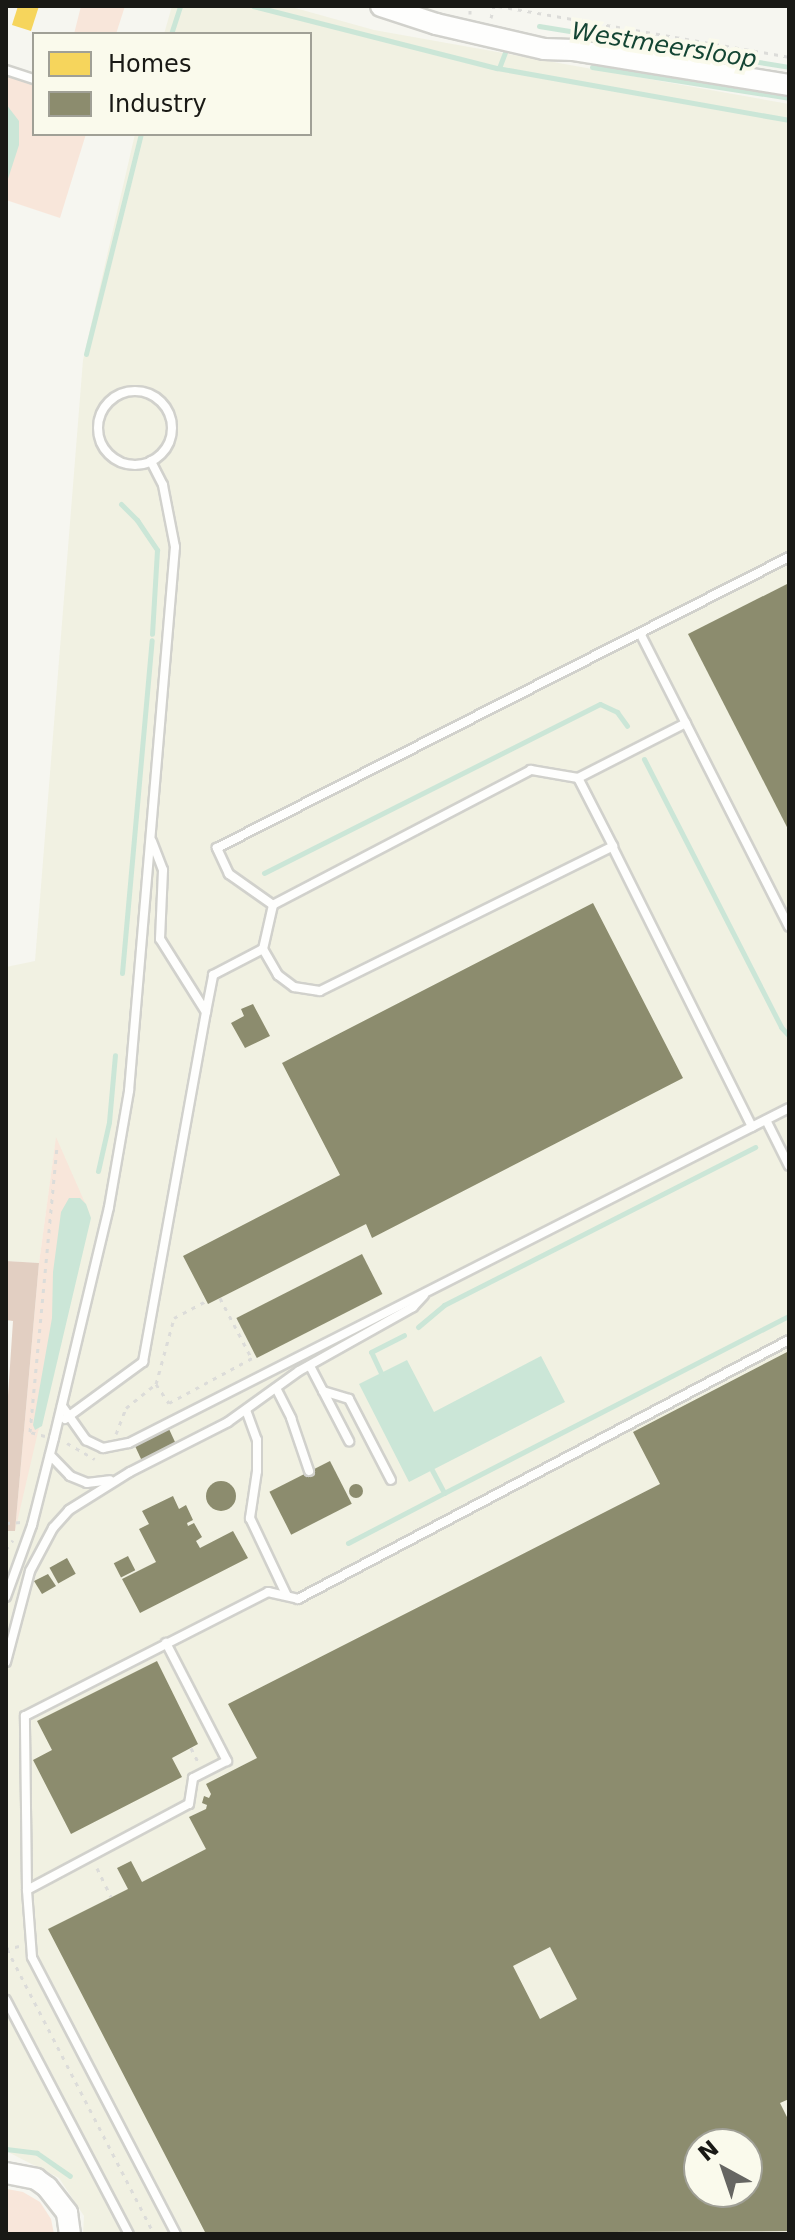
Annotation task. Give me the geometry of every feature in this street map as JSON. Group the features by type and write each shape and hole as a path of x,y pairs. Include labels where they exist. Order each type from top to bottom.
{"street":[{"path":"381,6 415,14 436,24 511,42 789,85"},
{"path":"6,2173 36,2179 47,2187 67,2213 70,2234"}],"lane":[{"path":"6,70 32,78"},
{"path":"143,392 164,406 170,418 169,441 151,461 132,465 121,463 103,448 98,426 101,413 118,395 143,392"},
{"path":"6,1597 32,1525 58,1424 123,1135 175,547 163,485 151,461"},
{"path":"273,905 229,874 217,848 641,635 789,557"},
{"path":"641,635 789,927"},
{"path":"612,846 320,991 294,987 278,975 263,949 273,905 531,770 578,778 686,723"},
{"path":"578,778 752,1127"},
{"path":"150,838 163,870 160,939 206,1012"},
{"path":"58,1424 143,1362 213,975 263,949"},
{"path":"62,1406 86,1440 103,1448 129,1443 789,1108"},
{"path":"766,1120 789,1166"},
{"path":"6,1662 30,1571 41,1546 69,1510 118,1479 246,1410 310,1366 413,1307 430,1289"},
{"path":"176,2234 32,1957 27,1890 25,1716 268,1592 298,1599 789,1340"},
{"path":"310,1366 349,1441"},
{"path":"276,1388 291,1418 309,1471"},
{"path":"323,1391 349,1399 391,1480"},
{"path":"246,1410 257,1440 257,1471 250,1501 250,1518 287,1596"},
{"path":"50,1455 70,1476 87,1483 118,1479"},
{"path":"27,1890 189,1804 193,1778 227,1761 166,1643"},
{"path":"6,2000 129,2234"}],"path":[{"path":"498,6 789,57"},
{"path":"54,1438 30,1432 57,1144"},
{"path":"156,1384 169,1403 254,1358 220,1298"},
{"path":"114,1438 126,1408 156,1384 174,1318 206,1301"},
{"path":"6,1523 22,1522"},
{"path":"191,1748 201,1769"},
{"path":"94,1863 111,1897"},
{"path":"19,1946 6,1950 154,2234"}],"shaded area":[{"path":"81,6 125,6 117,32 74,32"},
{"path":"172,6 288,6 374,30 789,104 789,2234 83,2234 84,2216 59,2178 6,2151 6,1531 15,1530 56,1138 39,1263 6,1261 6,967 35,961 83,360 135,136 312,136 312,32 165,32"},
{"path":"6,69 32,76 32,136 85,136 60,218 6,200"},
{"path":"6,104 19,121 19,145 6,185"},
{"path":"56,1137 89,1212 15,1531 39,1263"},
{"path":"69,1198 80,1198 91,1218 42,1426 35,1430 33,1425 52,1318 53,1272 61,1212"},
{"path":"6,1261 39,1263 15,1531 6,1531 6,1426 13,1321 6,1320"},
{"path":"541,1356 565,1402 409,1482 359,1384 407,1360 434,1412"},
{"path":"7,2189 23,2192 40,2202 51,2219 54,2234 6,2234"}],"building: Homes":[{"path":"18,6 39,6 31,31 12,25"}],"building: Industry":[{"path":"789,583 789,831 688,634"},
{"path":"593,903 683,1078 372,1238 366,1224 208,1304 183,1256 340,1175 282,1063"},
{"path":"253,1004 270,1036 245,1048 231,1023 244,1016 241,1009"},
{"path":"362,1254 382,1294 257,1358 236,1318"},
{"path":"789,1351 789,2099 780,2103 789,2121 789,2231 206,2234 48,1929 128,1889 117,1868 131,1861 142,1882 206,1849 189,1817 206,1809 207,1805 202,1803 204,1796 209,1798 211,1794 206,1784 257,1758 228,1704 660,1484 633,1432","holes":["550,1947 577,1999 540,2019 513,1966"]},
{"path":"169,1429 176,1444 142,1460 135,1445"},
{"path":"330,1461 352,1504 291,1535 269,1492"},
{"path":"221,1481 231,1486 236,1496 231,1506 221,1511 211,1506 206,1496 211,1486"},
{"path":"356,1484 363,1491 356,1498 349,1491"},
{"path":"173,1496 179,1509 186,1505 193,1520 187,1523 188,1526 194,1523 202,1537 196,1541 200,1548 233,1531 248,1558 140,1613 122,1579 156,1562 139,1529 149,1524 142,1511"},
{"path":"128,1556 135,1570 121,1578 114,1563"},
{"path":"67,1558 76,1574 58,1583 50,1568"},
{"path":"48,1574 56,1586 42,1594 34,1581"},
{"path":"157,1661 198,1744 172,1758 182,1777 71,1834 33,1760 52,1750 37,1721"}],"waterway":[{"path":"172,32 180,6"},
{"path":"253,6 497,68 789,120"},
{"name":"Westmeersloop","path":"539,26 789,67"},
{"path":"499,68 505,52"},
{"path":"592,67 789,98"},
{"path":"86,354 140,136"},
{"path":"121,504 137,520 157,550 152,634"},
{"path":"122,973 152,640"},
{"path":"264,873 600,704 617,712 627,726"},
{"path":"644,759 781,1027 789,1036"},
{"path":"98,1171 109,1122 115,1055"},
{"path":"418,1327 444,1305 755,1147"},
{"path":"432,1470 444,1493 789,1316"},
{"path":"381,1373 371,1352 404,1335"},
{"path":"348,1543 444,1493"},
{"path":"6,2149 37,2153 70,2176"}]}
